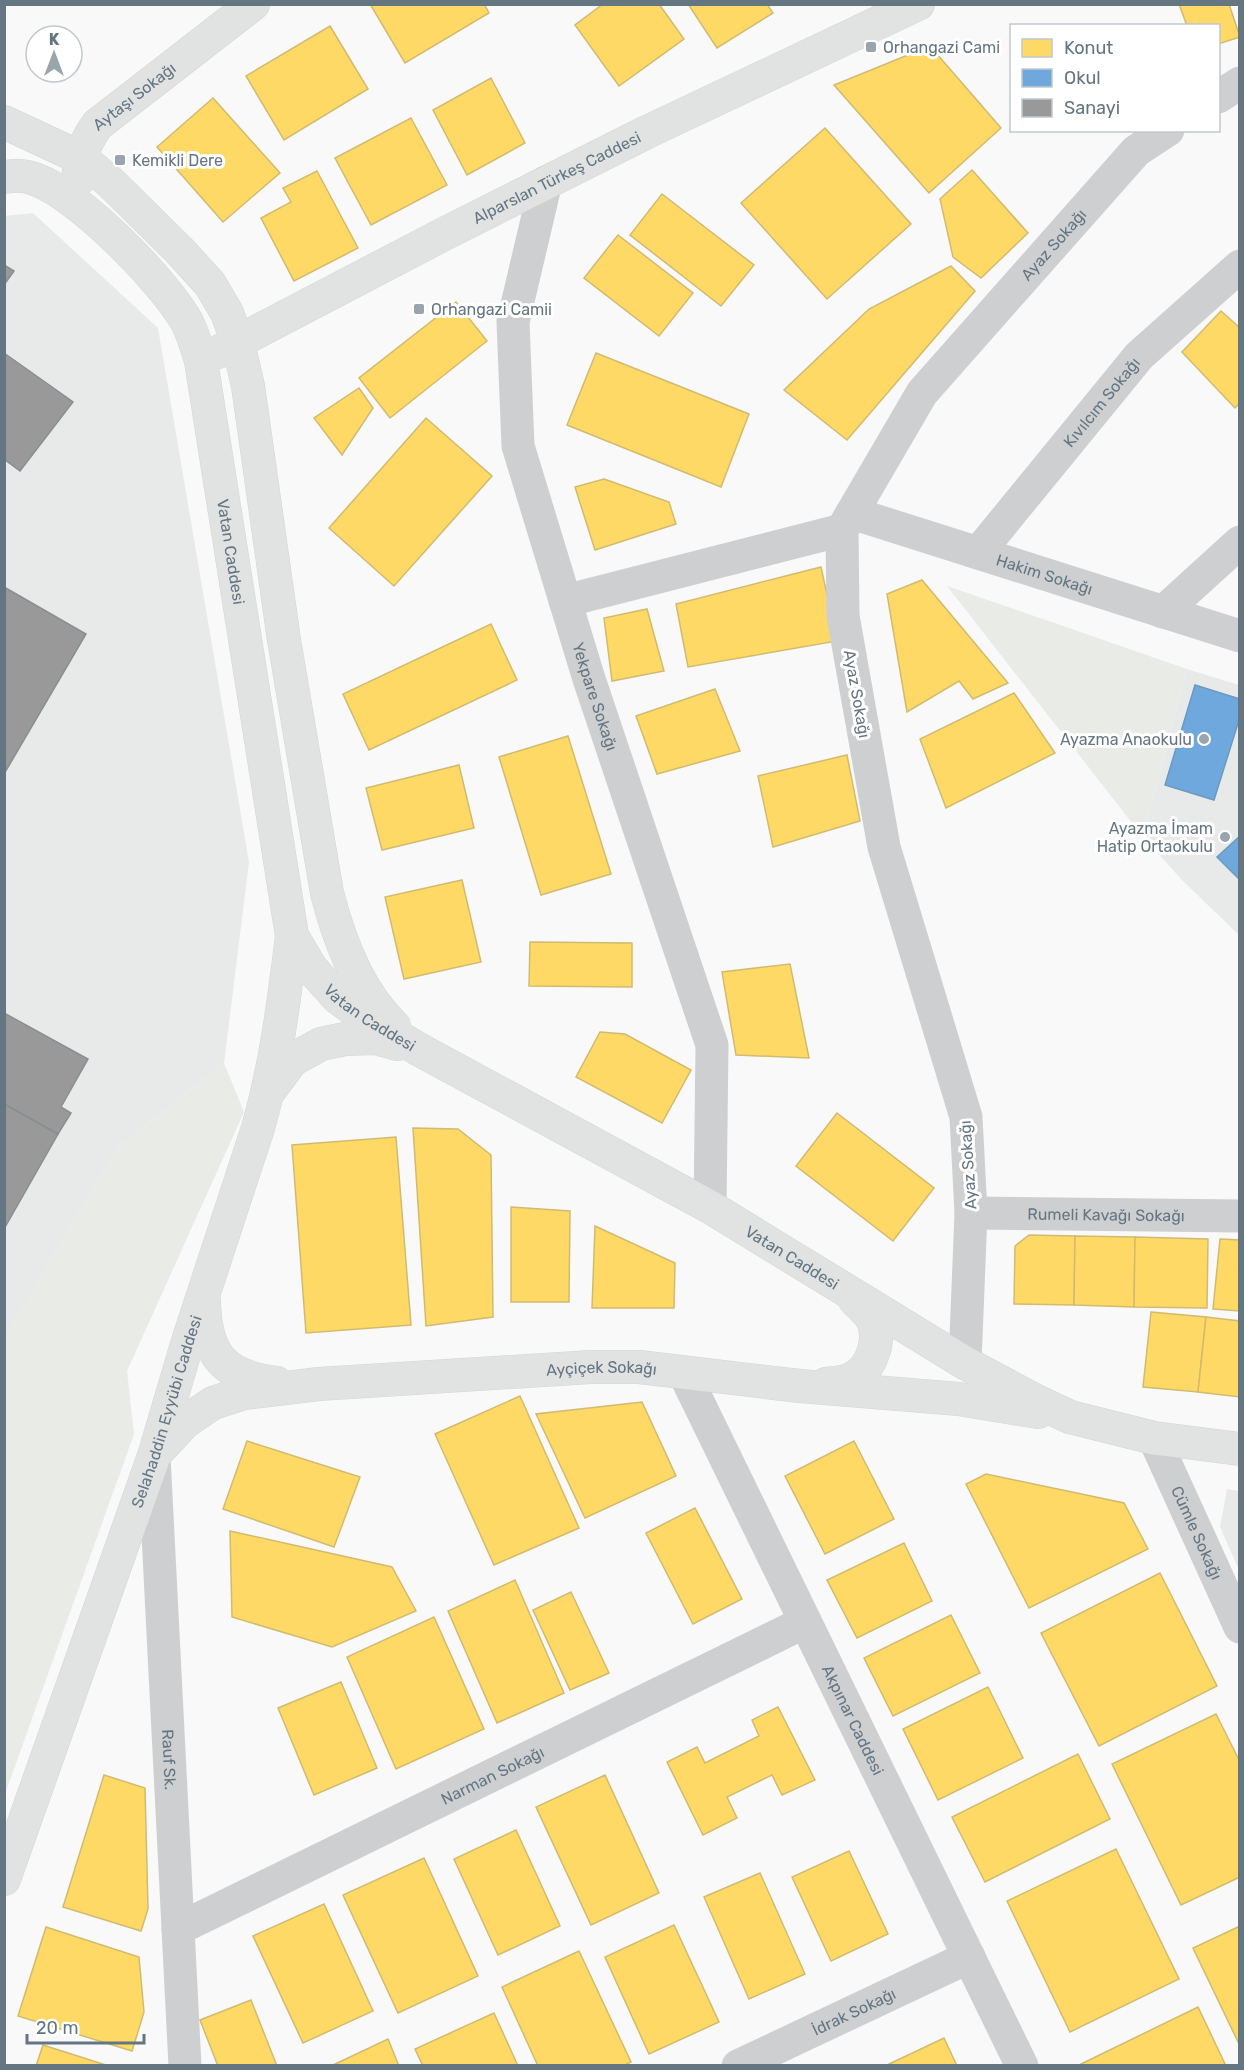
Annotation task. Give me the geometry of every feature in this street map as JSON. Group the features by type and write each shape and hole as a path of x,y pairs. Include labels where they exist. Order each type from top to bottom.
{"street":[{"name":"Aytaşı Sokağı","path":"96,221 81,192 78,169 84,145 97,124 253,4"},
{"name":"Alparslan Türkeş Caddesi","path":"201,361 646,132 918,4"},
{"path":"1220,96 1239,83"},
{"path":"4,122 56,133 73,132 97,124"},
{"path":"4,122 81,158 179,250 210,284 227,313 238,343 248,386 284,640 327,893 335,925 366,990 388,1020 420,1050"},
{"path":"4,128 8,141 4,154"},
{"name":"Ayaz Sokağı","path":"965,1363 971,1213 966,1118 884,847 843,616 847,521 922,393 1136,151 1165,132"},
{"name":"Vatan Caddesi","path":"4,177 27,177 44,183 65,195 148,270 187,322 201,361 292,936 311,968 338,998 369,1020 420,1050 710,1207 965,1363 1036,1401 1070,1417 1154,1438 1239,1449"},
{"name":"Yekpare Sokağı","path":"546,183 513,322 518,446 589,679 712,1045 710,1207"},
{"name":"Kıvılcım Sokağı","path":"978,553 1139,356 1239,266"},
{"path":"566,601 847,521"},
{"name":"Hakim Sokağı","path":"847,521 978,553 1239,636"},
{"path":"1162,612 1239,542"},
{"name":"Selahaddin Eyyübi Caddesi","path":"4,1879 154,1456 268,1093 280,1028 292,936"},
{"path":"268,1093 292,1060 321,1044 345,1039 376,1038 420,1050"},
{"name":"Rumeli Kavağı Sokağı","path":"971,1213 1239,1216"},
{"path":"800,1386 838,1383 855,1378 866,1367 873,1354 877,1343 872,1319 841,1287"},
{"path":"204,1291 205,1322 211,1345 221,1362 237,1374 256,1380 285,1384 319,1384"},
{"name":"Ayçiçek Sokağı","path":"154,1456 185,1422 213,1403 244,1394 319,1384 591,1367 639,1367 800,1386 959,1399 1070,1417"},
{"name":"Akpınar Caddesi","path":"684,1373 1022,2066"},
{"name":"Cümle Sokağı","path":"1154,1438 1239,1627"},
{"name":"Rauf Sk.","path":"154,1456 185,2066"},
{"name":"Narman Sokağı","path":"178,1929 805,1622"},
{"name":"İdrak Sokağı","path":"738,2066 969,1957"}],"shaded area":[{"path":"33,213 158,328 249,862 224,1063 117,1148 5,1338 4,216"},
{"path":"947,586 1187,669 1143,837"},
{"name":"Ayazma Anaokulu","path":"1187,669 1239,685 1239,935 1183,881 1143,837"},
{"path":"224,1063 244,1112 127,1371 134,1434 5,1794 5,1338 117,1148"},
{"path":"1227,1489 1239,1491 1239,1570 1220,1527"}],"building: Konut":[{"path":"370,4 484,4 489,13 405,63"},
{"path":"603,4 659,4 684,39 619,86 575,25"},
{"path":"688,4 767,4 773,13 717,48"},
{"path":"1179,4 1229,4 1240,37 1220,43 1220,24 1186,24"},
{"path":"330,26 368,89 284,140 246,76"},
{"path":"930,46 1001,128 929,193 834,85"},
{"path":"491,78 525,143 467,175 433,110"},
{"path":"213,98 280,173 223,222 157,147"},
{"path":"411,118 447,185 371,225 335,158"},
{"path":"825,128 911,224 827,299 741,203"},
{"path":"972,170 1028,233 981,278 953,257 940,199"},
{"path":"317,171 358,248 294,281 261,218 291,202 283,188"},
{"path":"662,194 754,265 721,306 630,235"},
{"path":"618,235 693,293 659,336 584,278"},
{"path":"951,266 975,291 847,440 784,390 869,309"},
{"path":"456,302 487,341 390,418 359,378"},
{"path":"1221,311 1240,328 1240,403 1235,408 1182,352"},
{"path":"596,353 749,414 721,487 567,425"},
{"path":"359,388 373,408 342,455 314,418"},
{"path":"426,418 492,476 394,586 329,528"},
{"path":"604,479 669,502 676,524 595,550 575,487"},
{"path":"821,567 837,641 688,667 676,604"},
{"path":"922,580 1008,683 973,699 959,681 907,712 887,594"},
{"path":"647,609 664,671 612,681 604,618"},
{"path":"491,624 517,680 369,750 343,694"},
{"path":"715,689 740,751 657,774 636,716"},
{"path":"1014,693 1055,753 946,808 920,739"},
{"path":"568,736 611,874 541,895 499,757"},
{"path":"847,755 860,821 773,847 758,776"},
{"path":"459,765 474,828 382,850 366,788"},
{"path":"462,880 481,962 404,979 385,897"},
{"path":"530,942 632,943 632,987 529,986"},
{"path":"790,964 809,1058 736,1055 722,972"},
{"path":"600,1032 625,1034 691,1070 662,1123 576,1077"},
{"path":"837,1113 934,1188 893,1241 796,1166"},
{"path":"413,1128 458,1129 491,1155 493,1317 426,1326"},
{"path":"396,1137 411,1325 306,1333 292,1145"},
{"path":"511,1207 570,1211 569,1302 511,1302"},
{"path":"595,1226 675,1263 674,1308 592,1308"},
{"path":"1029,1235 1075,1236 1074,1305 1014,1304 1015,1246"},
{"path":"1075,1236 1135,1237 1134,1307 1074,1305"},
{"path":"1135,1237 1208,1239 1207,1308 1134,1307"},
{"path":"1220,1239 1240,1240 1240,1311 1213,1309"},
{"path":"1151,1312 1206,1317 1198,1392 1143,1387"},
{"path":"1206,1317 1240,1321 1240,1397 1198,1392"},
{"path":"520,1396 579,1528 494,1565 435,1434"},
{"path":"642,1402 676,1476 585,1518 536,1414"},
{"path":"247,1441 360,1477 334,1547 223,1509"},
{"path":"854,1441 894,1519 825,1554 785,1476"},
{"path":"986,1474 1124,1503 1148,1549 1029,1608 966,1484"},
{"path":"695,1508 742,1599 693,1624 646,1533"},
{"path":"230,1531 392,1567 416,1611 332,1647 232,1617"},
{"path":"904,1543 932,1601 857,1638 827,1580"},
{"path":"1160,1573 1217,1686 1099,1746 1041,1633"},
{"path":"515,1580 564,1693 497,1723 448,1611"},
{"path":"571,1592 609,1673 570,1690 533,1610"},
{"path":"951,1615 980,1673 893,1716 864,1658"},
{"path":"434,1617 484,1729 396,1769 347,1657"},
{"path":"341,1682 377,1768 314,1795 278,1708"},
{"path":"988,1687 1023,1758 938,1800 903,1729"},
{"path":"778,1707 815,1780 782,1795 772,1775 727,1797 737,1818 703,1835 667,1762 697,1747 705,1763 759,1736 752,1720"},
{"path":"1216,1714 1240,1762 1240,1877 1181,1905 1112,1764"},
{"path":"1078,1754 1110,1819 985,1882 952,1817"},
{"path":"104,1775 145,1788 148,1909 141,1931 63,1907"},
{"path":"605,1775 659,1893 591,1925 536,1807"},
{"path":"516,1830 560,1926 498,1955 454,1859"},
{"path":"1116,1849 1179,1979 1070,2032 1007,1901"},
{"path":"849,1851 888,1934 831,1961 792,1877"},
{"path":"424,1858 478,1976 398,2013 343,1895"},
{"path":"760,1873 805,1974 749,1999 704,1897"},
{"path":"324,1904 373,2011 303,2043 253,1936"},
{"path":"674,1925 719,2022 649,2054 605,1957"},
{"path":"1240,1926 1240,2046 1193,1948"},
{"path":"46,1927 139,1957 144,2012 132,2051 18,2016"},
{"path":"579,1951 631,2062 623,2066 538,2066 502,1987"},
{"path":"251,2000 277,2066 218,2066 200,2020"},
{"path":"1198,2007 1226,2066 1077,2066"},
{"path":"494,2013 518,2066 423,2066 415,2049"},
{"path":"944,2038 957,2066 887,2065"},
{"path":"388,2039 399,2066 331,2066"},
{"path":"43,2045 109,2066 36,2066"}],"building: Okul":[{"path":"1195,685 1240,699 1240,717 1214,800 1165,785"},
{"path":"1240,836 1240,880 1217,857"}],"building: Sanayi":[{"path":"4,265 14,271 4,285"},
{"path":"4,353 73,402 20,471 4,459"},
{"path":"4,587 86,634 4,774"},
{"path":"4,1013 88,1059 61,1107 71,1113 58,1134 4,1104"},
{"path":"4,1104 58,1134 4,1229"}],"place":[{"name":"Orhangazi Cami","path":"871,47"},
{"name":"Kemikli Dere","path":"120,160"},
{"name":"Orhangazi Camii","path":"419,309"},
{"name":"Ayazma Anaokulu","path":"1204,739"},
{"name":"Ayazma İmam Hatip Ortaokulu","path":"1225,837"}]}
